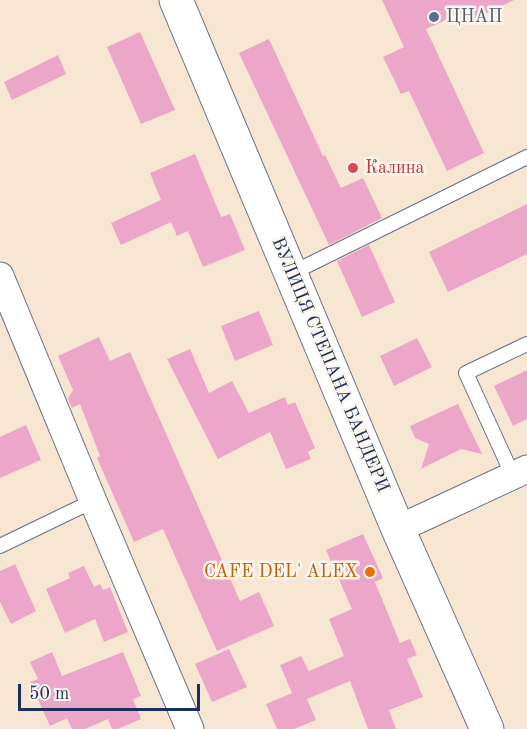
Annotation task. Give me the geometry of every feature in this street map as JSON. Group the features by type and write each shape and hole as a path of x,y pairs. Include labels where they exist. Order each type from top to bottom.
{"street":[{"name":"ВУЛИЦЯ СТЕПАНА БАНДЕРИ","path":"176,0 398,529 487,729"},
{"path":"0,276 190,729"},
{"path":"398,529 520,472"}],"lane":[{"path":"292,273 527,158"},
{"path":"520,472 466,373 527,344"},
{"path":"0,546 93,501"}],"building":[{"path":"382,0 514,0 468,22 463,12 426,29 484,153 447,171 409,91 401,94 383,57 404,47"},
{"path":"140,32 175,110 141,124 107,47"},
{"path":"269,39 323,156 325,155 341,188 363,178 382,218 329,245 239,53"},
{"path":"58,55 66,74 12,100 4,82"},
{"path":"195,154 221,217 230,214 245,250 203,267 188,231 177,236 171,222 121,245 111,223 161,200 150,173"},
{"path":"527,204 527,254 448,292 429,252"},
{"path":"369,245 395,302 362,317 337,261"},
{"path":"259,311 273,345 235,361 221,326"},
{"path":"99,337 110,361 130,352 240,601 259,592 274,626 217,651 163,529 134,542 97,458 100,456 80,404 72,408 68,399 73,390 58,356"},
{"path":"417,338 432,367 394,386 380,356"},
{"path":"190,349 209,393 232,381 249,413 285,397 288,405 295,402 315,448 308,452 311,459 286,469 270,432 218,459 167,359"},
{"path":"527,370 527,419 513,426 494,386"},
{"path":"458,404 482,454 461,449 421,469 429,444 415,438 410,426"},
{"path":"26,425 41,460 0,478 0,437"},
{"path":"363,534 383,578 375,582 400,643 410,639 417,655 407,659 423,697 389,710 396,729 368,729 350,681 307,699 316,720 294,729 277,729 266,704 292,693 280,665 301,656 309,671 344,656 329,619 352,609 326,550"},
{"path":"15,564 36,611 11,624 0,602 0,571"},
{"path":"84,566 94,587 100,584 103,590 110,587 128,632 104,642 95,619 65,633 46,589 70,578 68,573"},
{"path":"229,649 247,687 212,702 195,664"},
{"path":"52,652 62,676 123,652 141,696 133,699 141,719 118,729 112,729 108,719 85,729 72,729 67,718 50,726 30,682 38,679 30,662"}],"place":[{"name":"ЦНАП","path":"434,17"},
{"name":"Калина","path":"353,168"},
{"name":"CAFE DEL' ALEX","path":"370,572"}]}
